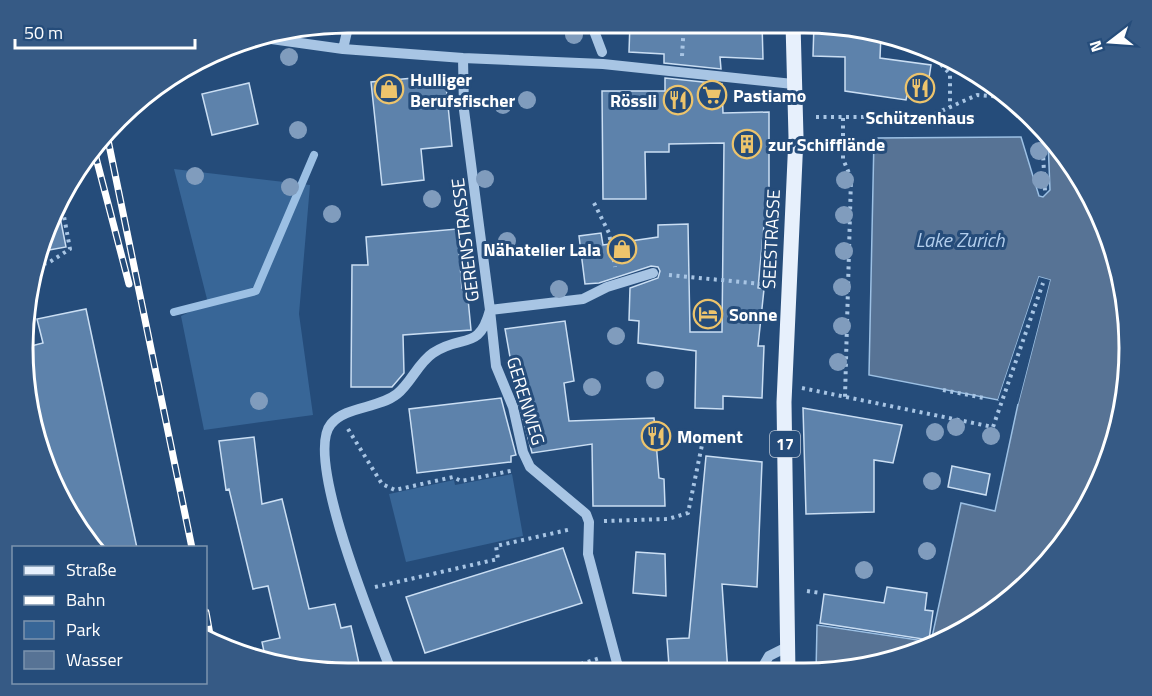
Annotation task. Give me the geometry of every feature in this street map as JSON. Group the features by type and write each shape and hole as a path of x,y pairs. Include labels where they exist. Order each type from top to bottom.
{"main road":[{"name":"SEESTRASSE","path":"788,663 784,402 795,137 793,33"}],"street":[{"path":"343,49 347,33"},
{"path":"595,33 602,52"},
{"path":"279,41 343,49 463,58 603,64 793,84"},
{"name":"GERENSTRASSE","path":"341,415 379,404 398,393 430,355 444,345 474,339 485,329 490,310 464,110 463,58"},
{"path":"490,310 583,299 618,283 653,273"},
{"name":"GERENWEG","path":"490,310 496,366 513,407 523,452 530,467 580,507 589,522"},
{"path":"341,415 329,425 322,452 329,488 360,591 388,663"},
{"path":"589,522 588,554 618,663"},
{"path":"765,663 769,656 787,647"}],"path":[{"path":"681,72 683,33"},
{"path":"941,64 950,74 950,107"},
{"path":"816,117 928,117 977,95 993,96"},
{"path":"843,118 843,159 851,178 845,397"},
{"path":"1042,142 1045,191"},
{"path":"594,204 609,233 618,283"},
{"path":"45,264 70,249 63,213"},
{"path":"653,273 788,287"},
{"path":"801,388 993,427 1043,283"},
{"path":"943,390 984,398"},
{"path":"341,415 382,484 395,490 453,477 461,481 530,467"},
{"path":"360,591 498,559 496,546 581,527 589,522 668,519 688,513 703,440"},
{"path":"807,591 820,593"},
{"path":"583,663 614,653"}],"green space":[{"path":"174,169 310,185 299,314 313,415 204,430 181,316 208,303"},
{"path":"512,474 523,536 406,562 389,494 454,480 455,485"}],"water":[{"name":"Lake Zurich","path":"1021,137 1039,196 1043,197 1050,190 1048,149 1077,191 1095,227 1108,266 1116,307 1119,348 1113,409 1095,469 1077,506 1041,556 1012,585 962,621 932,636 961,503 995,511 1018,404 1050,280 1039,277 998,400 869,375 874,138"},
{"name":"Lake Zurich","path":"817,625 921,640 865,657 816,662"}],"pier":[{"path":"1039,277 1050,280 1018,404 1015,403 1047,282 1041,280 1001,400 998,400"}],"building":[{"path":"630,33 762,33 763,59 720,57 721,69 664,63 664,54 629,52"},
{"path":"814,33 881,43 880,58 931,65 926,98 907,95 906,100 845,91 845,57 813,56"},
{"path":"445,75 452,146 421,149 424,180 382,185 371,82"},
{"path":"665,78 722,84 723,113 769,112 769,225 764,225 758,288 764,289 758,346 764,346 762,398 723,396 723,409 695,408 696,351 638,343 639,321 629,320 630,288 658,278 660,271 658,267 651,266 599,283 585,284 579,236 601,233 603,245 658,237 658,225 688,224 690,332 722,332 724,143 669,144 669,152 645,152 646,199 603,199 602,91 665,91"},
{"path":"249,83 258,124 212,135 202,94"},
{"path":"60,219 66,247 49,250"},
{"path":"457,229 462,288 467,288 471,330 403,335 404,373 392,387 351,387 352,265 368,265 366,237"},
{"path":"86,309 137,546 103,546 75,506 57,469 44,430 36,389 33,345 43,343 37,319"},
{"path":"565,321 574,381 564,383 569,421 654,418 659,478 664,479 665,506 593,506 592,444 532,453 517,396 505,329"},
{"path":"501,398 516,455 511,456 511,462 417,473 409,409"},
{"path":"803,408 902,425 893,463 874,460 874,512 806,514"},
{"path":"254,437 262,504 282,499 309,609 335,604 341,628 351,626 359,663 307,660 264,651 262,642 280,638 268,586 253,589 229,489 226,490 219,441"},
{"path":"706,456 762,462 757,587 722,584 727,663 669,663 667,639 689,638"},
{"path":"952,466 990,474 986,495 948,487"},
{"path":"563,548 582,603 425,653 406,597"},
{"path":"636,552 665,554 666,596 633,593"},
{"path":"887,587 927,593 925,610 933,611 929,637 924,639 820,623 824,594 884,603"}],"waterway":[{"path":"174,312 256,291 314,155"}],"railway":[{"path":"109,143 192,546"},
{"path":"96,159 129,284"},
{"path":"207,618 209,631"}],"place":[{"name":"Schützenhaus","path":"920,88"},
{"name":"Hulliger Berufsfischer","path":"389,89"},
{"name":"Pastiamo","path":"712,95"},
{"name":"Rössli","path":"678,100"},
{"name":"zur Schifflände","path":"747,144"},
{"name":"Nähatelier Lala","path":"622,249"},
{"name":"Sonne","path":"708,314"},
{"name":"Moment","path":"656,436"}]}
